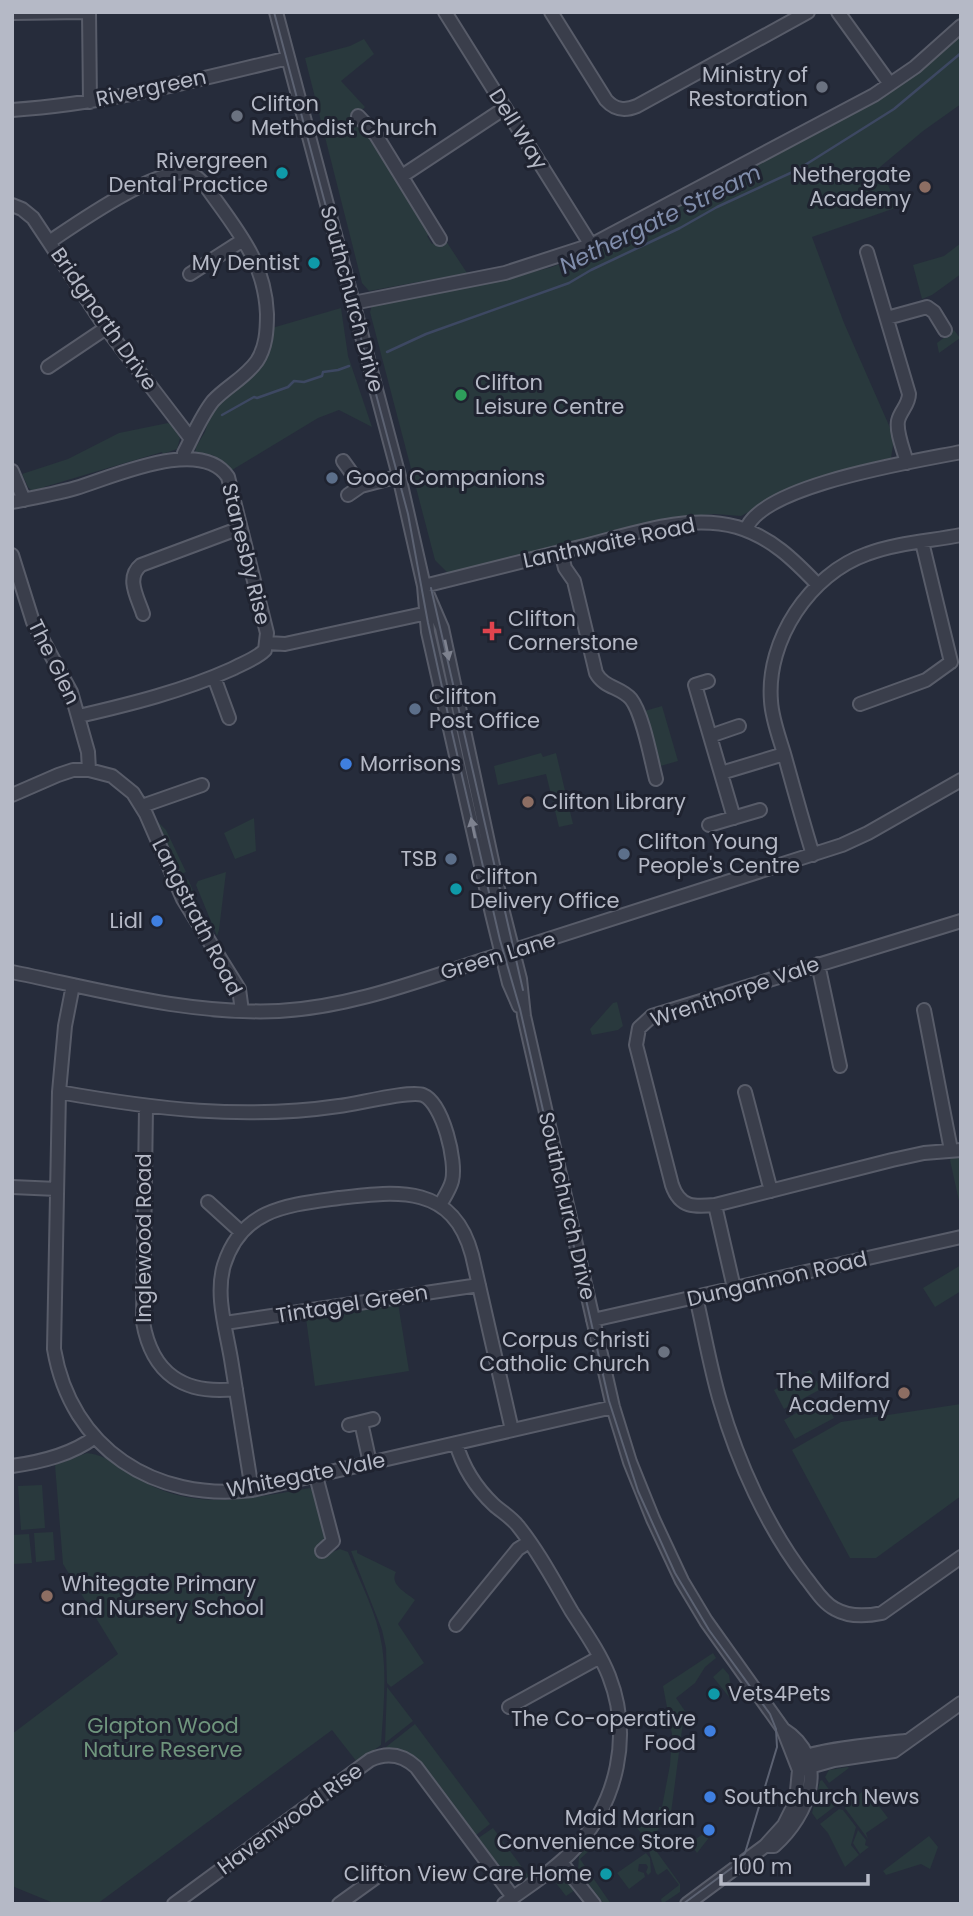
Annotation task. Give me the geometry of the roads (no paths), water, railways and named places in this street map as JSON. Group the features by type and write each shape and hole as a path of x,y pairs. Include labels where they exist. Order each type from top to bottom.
{"street":[{"path":"12,13 87,12 90,102"},
{"name":"Southchurch Drive","path":"276,12 399,476 430,612 445,640 507,953 512,992 524,1016 613,1407 643,1497 678,1572 706,1620 783,1729 790,1748 803,1764"},
{"name":"Dell Way","path":"445,12 590,245"},
{"path":"551,12 606,100 614,107 623,109 637,106 808,12"},
{"path":"838,12 890,85"},
{"path":"353,303 505,273 590,245 890,85 961,26"},
{"name":"Rivergreen","path":"12,110 90,102 288,58"},
{"path":"402,176 505,108"},
{"path":"358,116 376,135 436,238"},
{"path":"12,471 18,501 69,490 166,461 184,459 191,439 215,399 248,372 258,359 267,330 262,278 252,253 205,185 188,173 162,177 122,196 49,242"},
{"name":"Bridgnorth Drive","path":"12,205 33,218 106,328 191,439"},
{"path":"199,273 243,240"},
{"path":"865,257 887,318 909,394 909,402 899,417 898,425 907,463"},
{"path":"887,318 927,307 934,312 946,330"},
{"path":"48,367 106,328"},
{"path":"746,530 749,521 758,513 810,488 857,472 961,452"},
{"name":"Stanesby Rise","path":"79,716 162,695 214,677 261,654 267,643 267,633 228,477 215,463 184,459"},
{"path":"343,461 361,486"},
{"path":"348,495 361,486 399,476"},
{"name":"Lanthwaite Road","path":"425,586 687,522 708,522 746,530 760,536 787,554 818,585"},
{"path":"143,614 132,581 135,570 141,565 240,528"},
{"path":"813,855 771,700 774,663 782,639 793,616 818,585 842,566 867,554 961,535"},
{"path":"860,704 926,680 956,663 922,542"},
{"path":"561,552 565,568 574,581 596,673 603,682 623,692 635,705 656,779"},
{"name":"The Glen","path":"12,555 33,622 71,692 88,752 89,770"},
{"path":"267,643 285,644 430,612"},
{"path":"214,677 230,719"},
{"path":"708,681 695,685 734,818"},
{"path":"710,736 739,726"},
{"path":"721,773 784,754"},
{"path":"639,769 652,765"},
{"path":"12,795 73,770 89,770"},
{"name":"Langstrath Road","path":"89,770 111,776 121,782 142,806 183,899 239,989 242,1011"},
{"name":"Green Lane","path":"12,972 195,1008 280,1011 327,1005 391,989 507,953 842,845 961,780"},
{"path":"142,806 205,785"},
{"path":"709,825 760,810"},
{"name":"Wrenthorpe Vale","path":"956,1150 892,1160 715,1205 684,1204 675,1193 636,1045 639,1028 652,1016 961,920"},
{"path":"818,964 840,1066"},
{"name":"Whitegate Vale","path":"73,985 65,1026 59,1092 54,1349 69,1400 95,1437 132,1468 169,1485 209,1493 252,1490 613,1407"},
{"path":"924,1010 933,1024 956,1150"},
{"path":"59,1092 146,1107 199,1112 273,1113 370,1102 407,1093 422,1094 440,1110 453,1171 452,1182 440,1205"},
{"path":"745,1092 771,1191"},
{"name":"Inglewood Road","path":"146,1107 143,1308 145,1335 157,1362 177,1380 196,1388 215,1391 236,1389"},
{"path":"12,1188 57,1189"},
{"path":"252,1490 221,1300 222,1275 230,1248 242,1232 254,1220 289,1205 383,1192 403,1192 421,1196 440,1205 456,1221 468,1238 512,1430"},
{"path":"208,1202 242,1232"},
{"path":"715,1205 734,1288"},
{"name":"Dungannon Road","path":"593,1320 961,1237"},
{"name":"Tintagel Green","path":"225,1323 479,1285"},
{"path":"696,1297 720,1399 743,1464 777,1534 826,1603 847,1613 882,1613 961,1557"},
{"path":"361,1422 370,1463"},
{"path":"12,1466 58,1456 95,1437"},
{"path":"456,1443 460,1459 477,1486 517,1525 600,1657 618,1707 621,1736 618,1760 610,1793 600,1812 575,1848 561,1862 508,1900"},
{"path":"316,1476 332,1541 322,1551"},
{"path":"455,1625 518,1549 529,1542"},
{"path":"509,1706 600,1657"},
{"path":"687,1904 765,1846 791,1814 803,1764 907,1741 961,1703"},
{"name":"Southchurch Drive","path":"783,1729 791,1734 803,1764"},
{"name":"Havenwood Rise","path":"174,1904 370,1760 385,1755 402,1757 416,1767 508,1900"},
{"path":"561,1862 594,1904"},
{"path":"339,1904 382,1873"}],"waterway":[{"name":"Nethergate Stream","path":"387,352 426,334 569,283 717,207 797,170 894,109 961,53"},
{"name":"Nethergate Stream","path":"222,415 254,397 288,387 294,381 304,382 322,376 323,372 349,366"}],"tram line":[{"path":"274,12 408,514 451,728 500,940 520,1009 609,1401 638,1491 675,1573 709,1630 770,1714 776,1729 777,1747 745,1853 733,1867 683,1904"},
{"path":"431,588 523,990"}],"place":[{"name":"Ministry of Restoration","path":"822,87"},
{"name":"Clifton Methodist Church","path":"237,116"},
{"name":"Rivergreen Dental Practice","path":"282,173"},
{"name":"Nethergate Academy","path":"925,187"},
{"name":"My Dentist","path":"314,263"},
{"name":"Clifton Leisure Centre","path":"461,395"},
{"name":"Good Companions","path":"332,478"},
{"name":"Clifton Cornerstone","path":"492,631"},
{"name":"Clifton Post Office","path":"415,709"},
{"name":"Morrisons","path":"346,764"},
{"name":"Clifton Library","path":"528,802"},
{"name":"Clifton Young People's Centre","path":"624,854"},
{"name":"TSB","path":"451,859"},
{"name":"Clifton Delivery Office","path":"456,889"},
{"name":"Lidl","path":"157,921"},
{"name":"Corpus Christi Catholic Church","path":"664,1352"},
{"name":"The Milford Academy","path":"904,1393"},
{"name":"Whitegate Primary and Nursery School","path":"47,1596"},
{"name":"Vets4Pets","path":"714,1694"},
{"name":"The Co-operative Food","path":"710,1731"},
{"name":"Southchurch News","path":"710,1797"},
{"name":"Maid Marian Convenience Store","path":"709,1830"},
{"name":"Clifton View Care Home","path":"606,1874"}],"park label":[{"name":"Glapton Wood Nature Reserve","path":"163,1738"}]}
